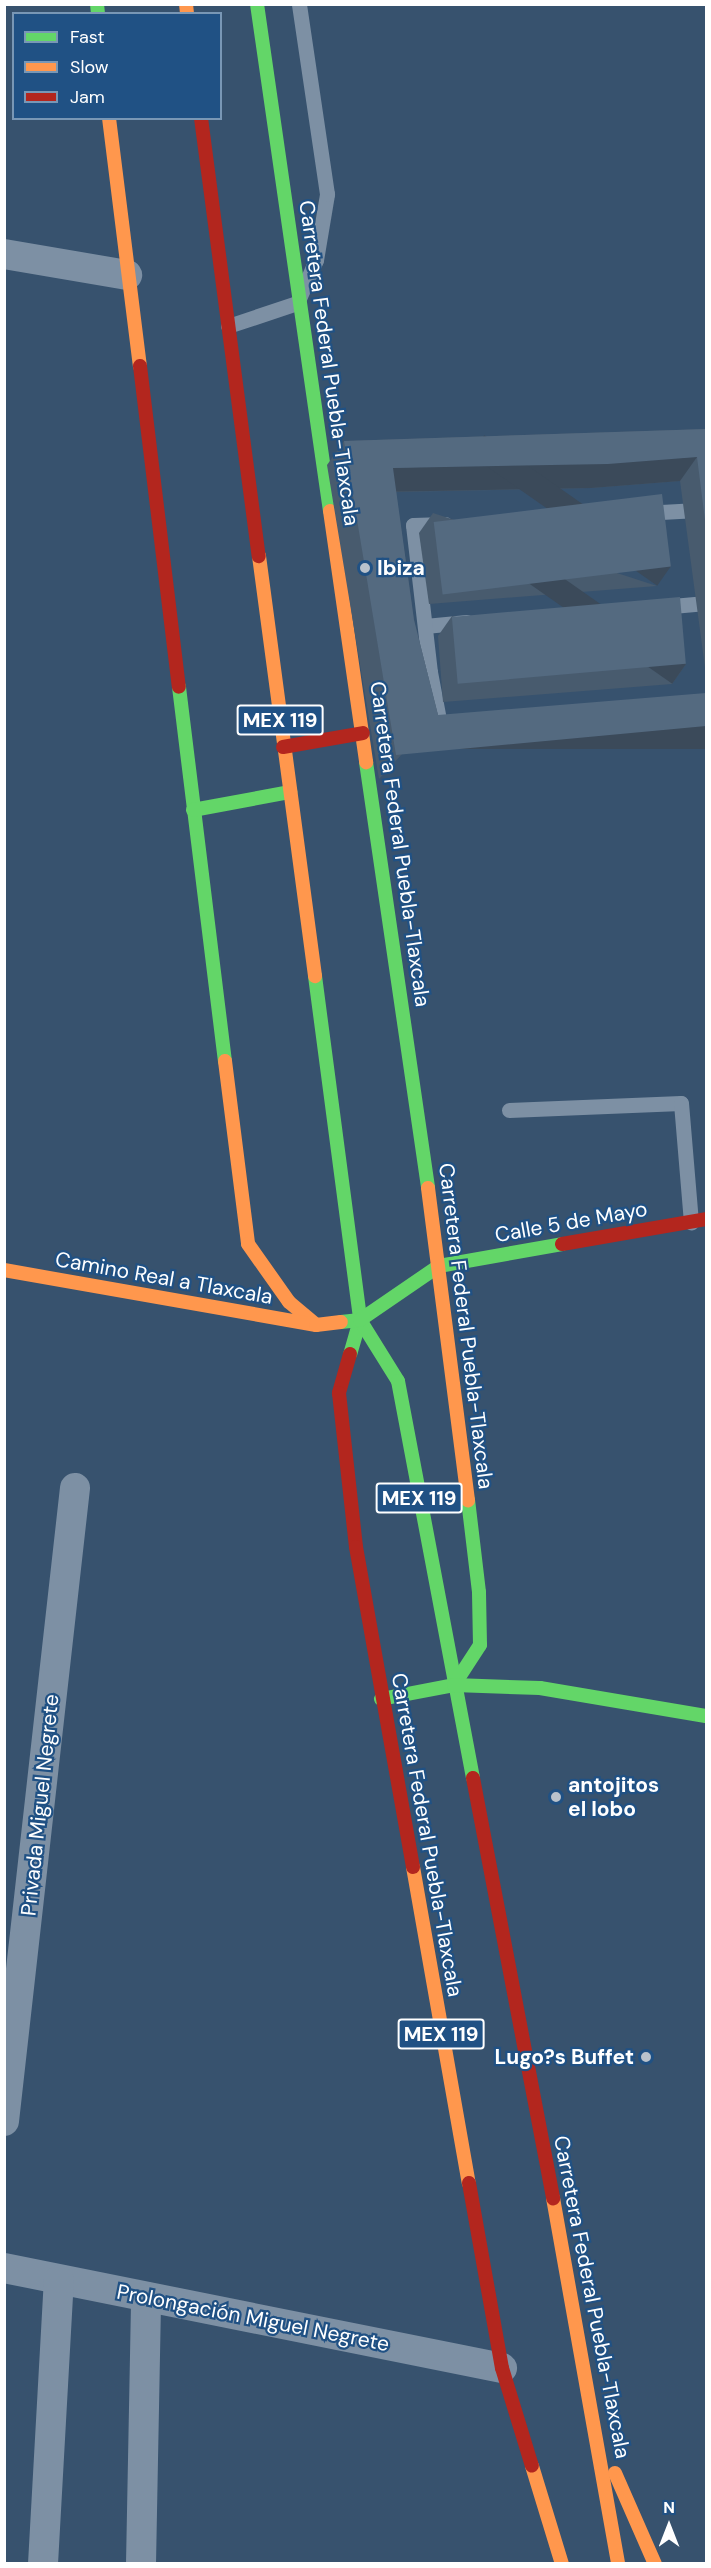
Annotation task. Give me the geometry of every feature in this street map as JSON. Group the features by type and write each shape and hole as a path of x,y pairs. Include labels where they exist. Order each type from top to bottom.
{"main road":[{"name":"Carretera Federal Puebla-Tlaxcala","path":"257,4 297,303 361,682 363,734 439,1266 479,1592 480,1645 454,1685"},
{"path":"109,120 248,1245 289,1302 316,1325"},
{"name":"Carretera Federal Puebla-Tlaxcala","path":"201,120 360,1320 339,1393 356,1547 381,1699 502,2368 562,2564"},
{"path":"284,747 363,734"},
{"path":"194,810 290,792"},
{"name":"Calle 5 de Mayo","path":"316,1325 360,1320 439,1266 706,1219"},
{"name":"Camino Real a Tlaxcala","path":"4,1270 316,1325"},
{"name":"Carretera Federal Puebla-Tlaxcala","path":"360,1320 398,1381 596,2427 618,2564"},
{"path":"381,1699 454,1685 540,1688 706,1716"},
{"path":"596,2427 655,2564"}],"street":[{"path":"4,254 127,275"},
{"name":"Privada Miguel Negrete","path":"4,2121 75,1488"},
{"name":"Prolongación Miguel Negrete","path":"4,2268 502,2368"},
{"path":"43,2564 59,2280"},
{"path":"141,2564 146,2297"}],"lane":[{"path":"228,326 297,303 316,260 327,194 299,4"},
{"path":"626,514 696,510 699,533"},
{"path":"461,523 413,525 430,672 441,730 464,728"},
{"path":"648,608 706,603"},
{"path":"425,626 483,621"},
{"path":"388,677 430,672"},
{"path":"509,1110 681,1103 691,1222"}],"building":[{"path":"706,429 706,528 697,457 608,464 393,468 414,620 438,715 706,693 706,726 396,755 344,441"},
{"name":"Ibiza","path":"662,494 671,566 443,594 434,522"},
{"name":"Ibiza","path":"680,597 686,664 458,684 452,617"}],"traffic: fast":[{"path":"97,4 98,12"},
{"path":"257,4 330,511"},
{"path":"179,687 225,1061"},
{"path":"366,762 428,1188"},
{"path":"193,810 290,792"},
{"path":"315,976 360,1320 350,1354"},
{"path":"341,1322 360,1320 439,1266 562,1244"},
{"path":"360,1320 398,1381 473,1778"},
{"path":"454,1685 480,1645 479,1592 468,1500"},
{"path":"381,1699 454,1685 540,1688 706,1716"}],"traffic: slow":[{"path":"186,4 187,12"},
{"path":"109,120 140,366"},
{"path":"330,511 366,762"},
{"path":"259,556 315,976"},
{"path":"225,1061 248,1244 289,1302 316,1325"},
{"path":"428,1188 468,1500"},
{"path":"4,1270 316,1325 341,1322"},
{"path":"413,1867 469,2183"},
{"path":"553,2198 618,2564"},
{"path":"532,2466 562,2564"},
{"path":"615,2473 655,2564"}],"traffic: jam":[{"path":"201,120 259,556"},
{"path":"140,366 179,687"},
{"path":"283,747 363,733"},
{"path":"562,1244 706,1219"},
{"path":"350,1354 339,1393 356,1547 413,1867"},
{"path":"473,1778 553,2198"},
{"path":"469,2183 502,2368 532,2466"}],"place":[{"name":"Ibiza","path":"365,568"},
{"name":"antojitos el lobo","path":"556,1797"},
{"name":"Lugo?s Buffet","path":"646,2057"}]}
